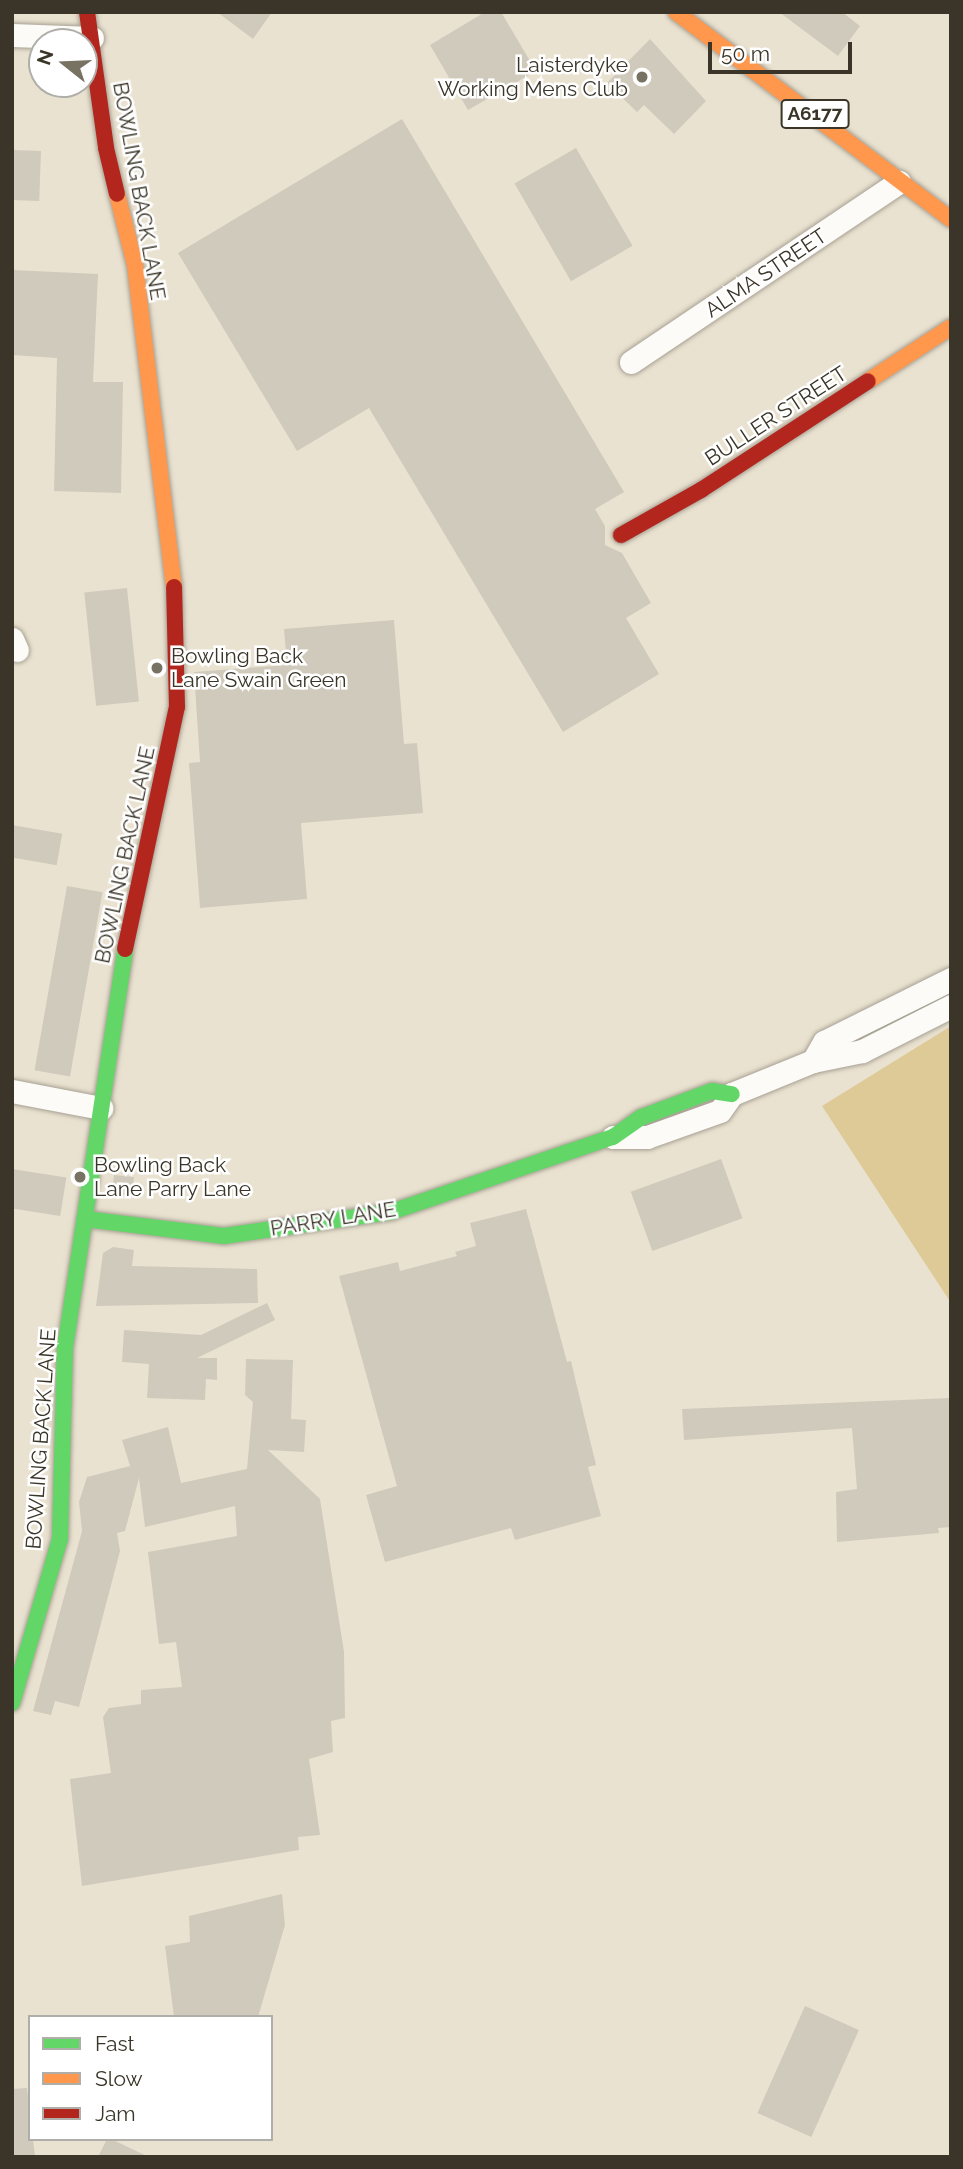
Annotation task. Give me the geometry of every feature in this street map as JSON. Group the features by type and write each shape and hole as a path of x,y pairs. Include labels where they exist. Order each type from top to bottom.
{"main road":[{"name":"A6177","path":"676,12 850,139 899,182 951,219"},
{"name":"BOWLING BACK LANE","path":"12,1703 60,1538 65,1348 123,958 177,707 173,556 135,265 106,148 98,85"},
{"name":"BULLER STREET","path":"621,535 701,490 951,327"},
{"name":"PARRY LANE","path":"85,1219 223,1236 391,1212 613,1137"}],"street":[{"name":"ALMA STREET","path":"631,362 899,182"},
{"name":"PARRY LANE","path":"813,1061 824,1042 951,979"},
{"name":"PARRY LANE","path":"613,1137 647,1137 720,1111 732,1094 813,1061 862,1051 951,1006"},
{"path":"12,1091 101,1108"}],"shaded area":[{"path":"951,1026 951,1303 822,1106"}],"building":[{"path":"217,12 272,12 253,39"},
{"path":"485,12 501,12 536,71 468,110 430,45"},
{"path":"779,12 842,12 860,26 838,56"},
{"path":"650,39 706,101 674,134 644,105 637,112 607,83"},
{"path":"402,119 624,492 595,509 605,526 605,545 622,553 651,603 626,618 659,674 563,732 369,408 297,451 178,253"},
{"path":"576,148 632,246 571,281 515,184"},
{"path":"12,150 41,151 39,201 12,200"},
{"path":"12,270 98,274 93,382 123,382 121,493 54,491 57,358 12,355"},
{"path":"127,588 139,701 96,706 84,592"},
{"path":"394,620 404,744 417,743 423,813 301,823 307,899 200,908 189,763 200,762 194,672 287,665 284,629"},
{"path":"12,825 62,834 57,865 12,857"},
{"path":"67,886 102,892 70,1076 35,1070"},
{"path":"721,1159 743,1218 652,1251 631,1192"},
{"path":"12,1169 66,1178 60,1216 12,1208"},
{"path":"114,1175 134,1177 132,1196 112,1194"},
{"path":"526,1209 567,1362 571,1361 596,1465 588,1467 601,1516 515,1540 511,1528 385,1562 366,1495 397,1486 339,1276 398,1262 400,1271 457,1256 455,1252 476,1246 470,1223"},
{"path":"113,1247 134,1250 132,1266 257,1269 258,1303 96,1306 103,1253"},
{"path":"267,1303 275,1320 197,1358 217,1358 217,1380 206,1379 205,1400 147,1398 149,1364 122,1362 124,1330 201,1335"},
{"path":"246,1359 293,1360 291,1419 306,1420 304,1452 268,1450 320,1499 344,1652 345,1718 331,1721 333,1752 309,1759 320,1835 298,1837 299,1850 82,1886 70,1779 111,1773 103,1717 109,1708 141,1704 141,1690 182,1687 176,1642 159,1644 148,1552 237,1536 235,1506 145,1527 139,1478 125,1531 117,1533 120,1551 79,1707 55,1701 51,1715 33,1711 82,1531 79,1502 87,1477 130,1466 122,1440 168,1427 181,1483 247,1469 253,1402 245,1395"},
{"path":"951,1398 951,1527 938,1528 939,1533 837,1542 836,1492 857,1489 852,1428 684,1440 682,1409"},
{"path":"282,1894 285,1925 259,2015 174,2015 165,1946 190,1942 189,1916"},
{"path":"805,2006 859,2030 811,2137 757,2113"},
{"path":"27,2088 28,2141 33,2141 35,2157 12,2157 12,2089"},
{"path":"106,2141 115,2141 149,2157 98,2157"}],"traffic: fast":[{"path":"12,1703 60,1539 65,1348 125,949"},
{"path":"85,1219 224,1236 391,1212 613,1137 642,1117 712,1091 732,1094"}],"traffic: slow":[{"path":"676,12 951,219"},
{"path":"117,194 135,265 174,587"},
{"path":"868,381 951,327"}],"traffic: jam":[{"path":"87,12 106,148 117,194"},
{"path":"621,535 701,490 868,381"},
{"path":"125,949 177,707 174,587"}],"place":[{"name":"Laisterdyke Working Mens Club","path":"642,77"},
{"name":"Bowling Back Lane Swain Green","path":"157,668"},
{"name":"Bowling Back Lane Parry Lane","path":"80,1177"}]}
